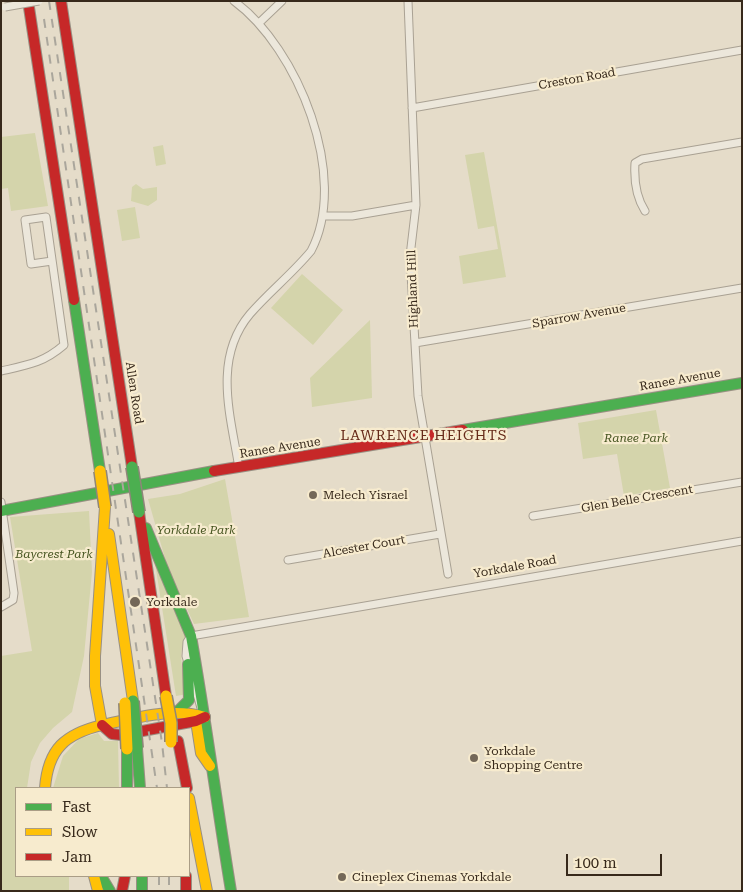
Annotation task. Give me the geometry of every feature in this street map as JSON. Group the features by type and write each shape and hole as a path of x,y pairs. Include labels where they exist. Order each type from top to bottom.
{"main road":[{"path":"28,1 106,507 122,625 132,748 140,787"},
{"name":"Allen Road","path":"61,1 166,696 175,741 178,787"},
{"name":"Ranee Avenue","path":"2,508 742,383"},
{"path":"106,507 95,656 96,693 102,725 108,732 116,735 200,719"},
{"path":"139,512 191,636 200,719 211,756 210,766 231,891"},
{"path":"177,712 189,700 188,664"},
{"path":"45,787 48,766 59,745 81,730 177,712 194,712 200,719"},
{"path":"175,741 186,787"},
{"path":"127,787 132,748"},
{"path":"190,803 207,887"},
{"path":"94,877 98,891"},
{"path":"102,877 110,891"},
{"path":"122,891 125,877"},
{"path":"130,877 130,891"},
{"path":"142,877 142,891"},
{"path":"186,877 186,891"}],"street":[{"path":"3,7 39,1"},
{"path":"234,1 259,22 292,71 308,109 322,168 324,216 311,251 250,315 234,341 226,372 226,388 239,468"},
{"path":"259,22 282,1"},
{"name":"Highland Hill","path":"408,1 416,205 410,256 418,396 448,574"},
{"name":"Creston Road","path":"412,108 742,50"},
{"path":"645,211 639,202 634,175 635,163 642,159 742,142"},
{"path":"324,216 352,216 416,205"},
{"path":"1,371 28,366 47,358 64,344 46,217 25,220 31,264 52,260"},
{"name":"Sparrow Avenue","path":"415,343 742,288"},
{"name":"Glen Belle Crescent","path":"533,516 742,482"},
{"path":"1,607 13,600 14,593 2,508"},
{"name":"Alcester Court","path":"288,560 440,534"},
{"name":"Yorkdale Road","path":"191,636 227,628 742,541"},
{"path":"191,636 185,648 193,677 200,719"}],"green space":[{"path":"35,133 48,206 11,211 8,188 1,189 1,137"},
{"path":"163,145 166,164 156,166 153,147"},
{"path":"484,152 506,277 463,284 459,256 498,249 494,226 478,229 465,155"},
{"path":"136,184 143,189 157,187 157,200 148,206 131,201 132,187"},
{"path":"135,207 140,238 122,241 117,210"},
{"path":"302,274 343,310 313,345 271,308"},
{"path":"370,320 372,398 312,407 310,378"},
{"name":"Ranee Park","path":"656,410 670,488 624,496 617,454 583,459 578,423"},
{"name":"Yorkdale Park","path":"225,479 249,617 194,624 168,569 148,499 180,494"},
{"name":"Baycrest Park","path":"89,511 92,572 84,656 72,712 53,728 40,743 31,762 27,787 15,787 15,877 69,877 69,891 1,891 1,656 32,651 10,517"},
{"path":"155,563 187,636 181,657 187,694 176,696"},
{"path":"98,733 104,741 118,741 119,787 53,787 63,756 79,739"}],"railway":[{"path":"49,1 162,743 167,787"},
{"path":"44,19 157,787"},
{"path":"159,877 159,891"},
{"path":"169,877 169,891"}],"traffic: fast":[{"path":"74,300 100,471"},
{"path":"463,430 742,383"},
{"path":"132,467 139,512"},
{"path":"1,511 214,471"},
{"path":"146,528 191,636"},
{"path":"191,636 231,891"},
{"path":"177,712 189,700 188,664"},
{"path":"133,701 137,748"},
{"path":"137,748 140,787"},
{"path":"127,749 127,787"},
{"path":"102,877 110,891"},
{"path":"142,877 142,891"}],"traffic: slow":[{"path":"100,471 105,507"},
{"path":"45,787 50,763 61,745 78,733 102,725 95,686 95,656 105,507"},
{"path":"109,534 133,701"},
{"path":"166,696 171,723 171,742"},
{"path":"125,703 127,749"},
{"path":"102,725 166,713 192,714 205,717"},
{"path":"196,721 201,753 210,766"},
{"path":"190,803 207,891"},
{"path":"94,877 98,891"}],"traffic: jam":[{"path":"28,1 74,300"},
{"path":"61,1 132,467"},
{"path":"214,471 463,430"},
{"path":"139,512 166,696"},
{"path":"102,725 112,734 121,735 196,721 205,717"},
{"path":"178,741 187,787"},
{"path":"122,891 125,877"},
{"path":"186,877 186,891"}],"place":[{"name":"Melech Yisrael","path":"313,495"},
{"name":"Yorkdale","path":"135,602"},
{"name":"Yorkdale Shopping Centre","path":"474,758"},
{"name":"Cineplex Cinemas Yorkdale","path":"342,877"}],"district":[{"name":"LAWRENCE HEIGHTS","path":"424,436"}]}
